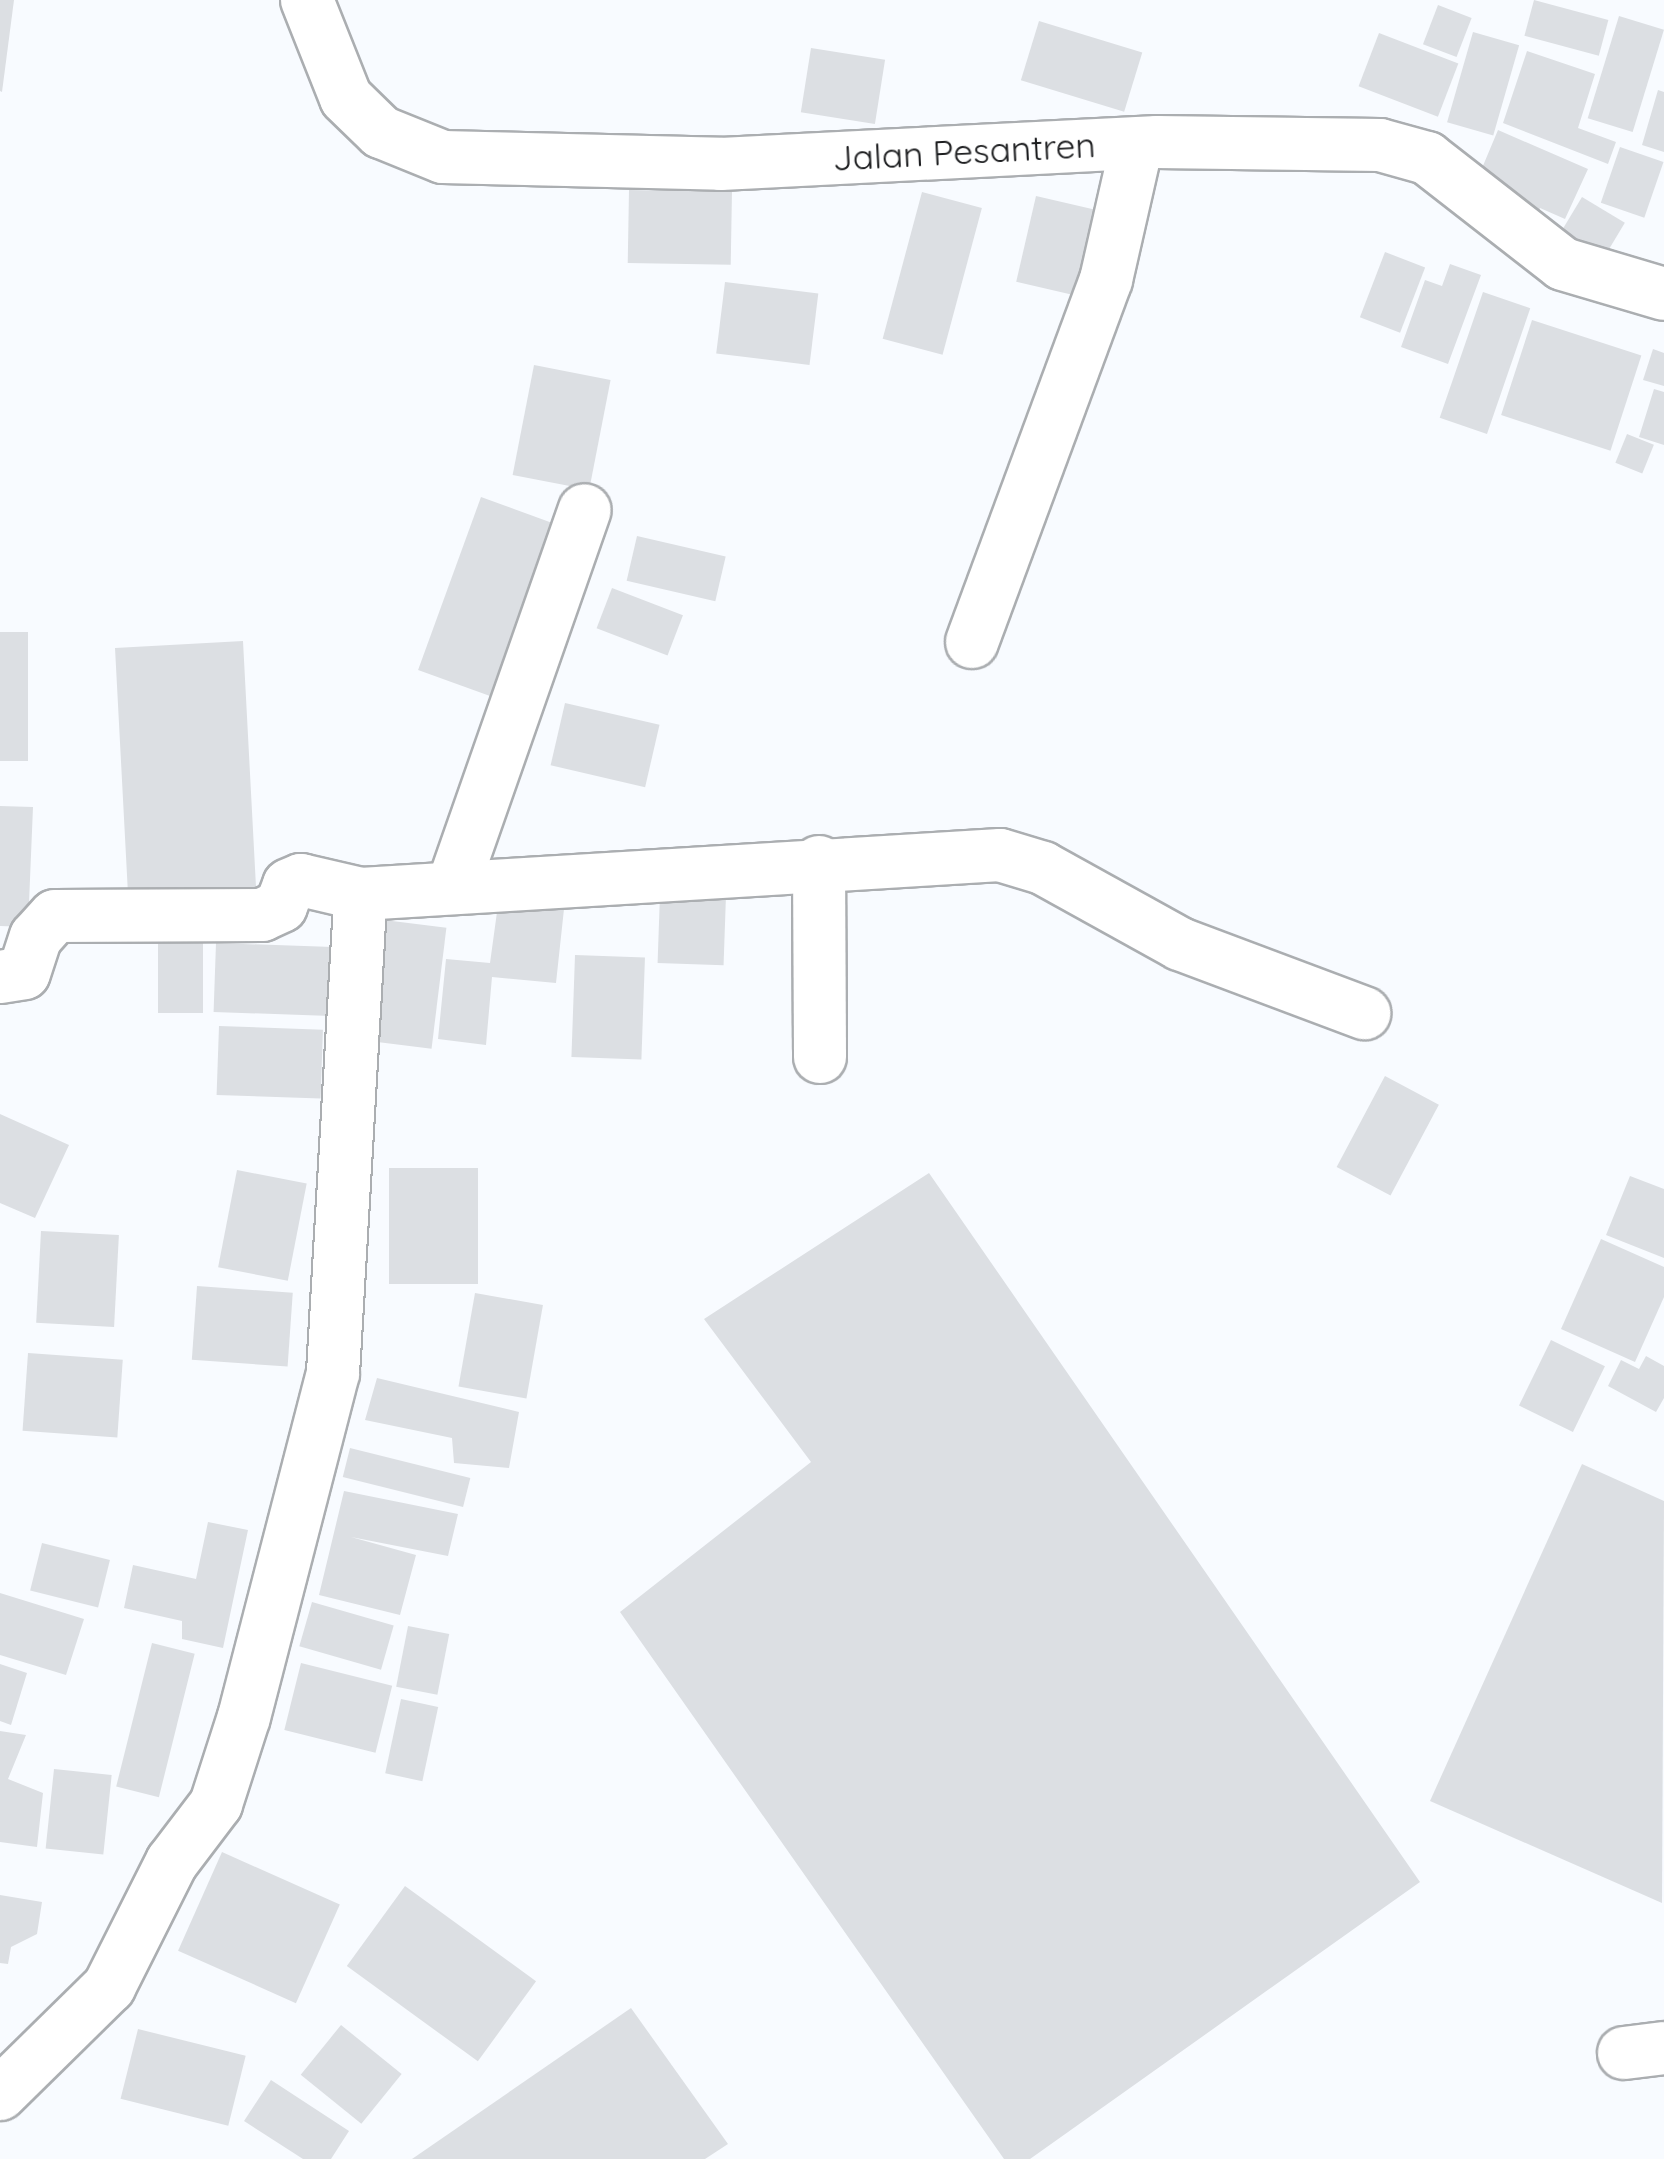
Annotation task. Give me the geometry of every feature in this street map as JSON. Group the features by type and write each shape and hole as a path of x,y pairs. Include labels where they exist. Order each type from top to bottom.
{"street":[{"name":"Jalan Pesantren","path":"307,0 346,98 381,132 443,157 721,164 1137,143 1334,143 1401,150 1427,158 1563,264 1664,294"},
{"path":"972,642 1106,280 1137,143"},
{"path":"453,886 585,510"},
{"path":"0,977 24,973 40,929 55,916 262,914 280,906 289,885 302,880 361,894 819,862 1022,859 1180,944 1364,1014"},
{"path":"819,862 820,1057"},
{"path":"0,2094 109,1986 172,1862 216,1804 244,1717 332,1372 361,894"}],"building":[{"path":"0,0 14,0 2,92 0,91"},
{"path":"1534,0 1608,20 1599,56 1524,36"},
{"path":"1438,5 1472,18 1457,57 1423,44"},
{"path":"1619,16 1664,30 1633,132 1588,118"},
{"path":"1039,21 1142,53 1124,112 1021,80"},
{"path":"1473,32 1519,45 1493,136 1447,122"},
{"path":"1379,33 1458,63 1438,117 1359,86"},
{"path":"811,48 885,60 875,124 801,112"},
{"path":"1527,51 1595,74 1578,128 1616,142 1608,164 1503,123"},
{"path":"1658,90 1664,92 1664,152 1642,145"},
{"path":"1498,130 1588,169 1565,219 1540,208 1534,223 1477,180"},
{"path":"1620,147 1663,162 1644,218 1601,203"},
{"path":"629,190 732,192 731,265 628,263"},
{"path":"922,192 982,208 943,355 883,339"},
{"path":"1036,196 1117,215 1097,300 1016,282"},
{"path":"1582,197 1625,223 1604,257 1561,231"},
{"path":"1385,252 1425,267 1400,333 1360,317"},
{"path":"1450,264 1481,275 1448,364 1401,347 1425,280 1442,286"},
{"path":"725,282 818,293 810,365 716,353"},
{"path":"1483,292 1530,308 1487,434 1440,418"},
{"path":"1532,320 1641,356 1610,451 1501,415"},
{"path":"1653,349 1664,353 1664,386 1643,380"},
{"path":"534,365 611,380 589,490 513,475"},
{"path":"1654,389 1664,392 1664,445 1639,437"},
{"path":"1627,434 1654,445 1642,474 1615,463"},
{"path":"481,497 567,528 505,701 418,670"},
{"path":"637,536 726,556 715,601 627,581"},
{"path":"612,588 683,615 668,655 597,628"},
{"path":"0,632 28,632 28,761 0,761"},
{"path":"243,641 256,887 275,886 188,913 128,894 115,648"},
{"path":"565,703 660,725 645,787 551,765"},
{"path":"0,806 33,807 28,927 0,926"},
{"path":"660,894 726,896 724,965 658,963"},
{"path":"564,909 556,983 492,977 486,1045 438,1039 446,959 490,963 497,912"},
{"path":"368,918 446,928 432,1049 353,1039"},
{"path":"158,943 203,943 203,1013 158,1013"},
{"path":"216,943 333,947 331,1016 214,1012"},
{"path":"575,955 645,957 641,1059 571,1057"},
{"path":"219,1026 323,1030 321,1099 217,1095"},
{"path":"1385,1076 1439,1105 1391,1196 1337,1167"},
{"path":"0,1114 69,1145 35,1218 0,1203"},
{"path":"389,1168 478,1168 478,1284 389,1284"},
{"path":"237,1170 307,1184 288,1281 218,1267"},
{"path":"929,1173 1420,1882 1030,2159 1004,2159 620,1612 811,1462 704,1319"},
{"path":"1630,1176 1664,1189 1664,1258 1606,1235"},
{"path":"41,1231 119,1235 114,1327 36,1323"},
{"path":"1601,1239 1664,1267 1664,1297 1635,1362 1561,1329"},
{"path":"197,1286 293,1293 288,1367 192,1360"},
{"path":"475,1293 543,1305 526,1399 459,1387"},
{"path":"1551,1340 1605,1366 1573,1432 1519,1406"},
{"path":"28,1353 123,1360 117,1437 23,1431"},
{"path":"1646,1356 1664,1366 1664,1398 1656,1412 1608,1386 1621,1360 1639,1369"},
{"path":"377,1378 519,1412 509,1468 454,1463 452,1438 365,1420"},
{"path":"350,1448 470,1478 463,1507 343,1477"},
{"path":"1582,1464 1664,1501 1662,1903 1430,1801"},
{"path":"344,1491 458,1514 448,1556 351,1537 416,1555 400,1615 319,1595"},
{"path":"208,1522 248,1530 223,1648 182,1639 182,1621 124,1608 133,1565 196,1579"},
{"path":"42,1543 110,1560 98,1607 30,1591"},
{"path":"0,1593 84,1619 66,1675 0,1655"},
{"path":"312,1602 394,1625 381,1670 299,1646"},
{"path":"408,1626 449,1634 437,1695 396,1687"},
{"path":"152,1643 195,1654 159,1797 116,1787"},
{"path":"301,1663 392,1686 376,1753 284,1730"},
{"path":"0,1664 27,1673 11,1725 0,1721"},
{"path":"401,1699 438,1707 422,1781 385,1773"},
{"path":"0,1731 26,1735 8,1779 43,1793 37,1847 0,1842"},
{"path":"54,1769 112,1775 103,1855 46,1849"},
{"path":"222,1852 340,1904 296,2003 178,1951"},
{"path":"405,1886 536,1981 478,2061 347,1966"},
{"path":"0,1895 42,1902 37,1934 11,1947 8,1964 0,1963"},
{"path":"631,2008 728,2144 705,2159 412,2159"},
{"path":"341,2025 402,2074 361,2124 301,2075"},
{"path":"138,2029 246,2056 228,2126 121,2099"},
{"path":"271,2080 349,2131 331,2159 303,2159 244,2121"}]}
